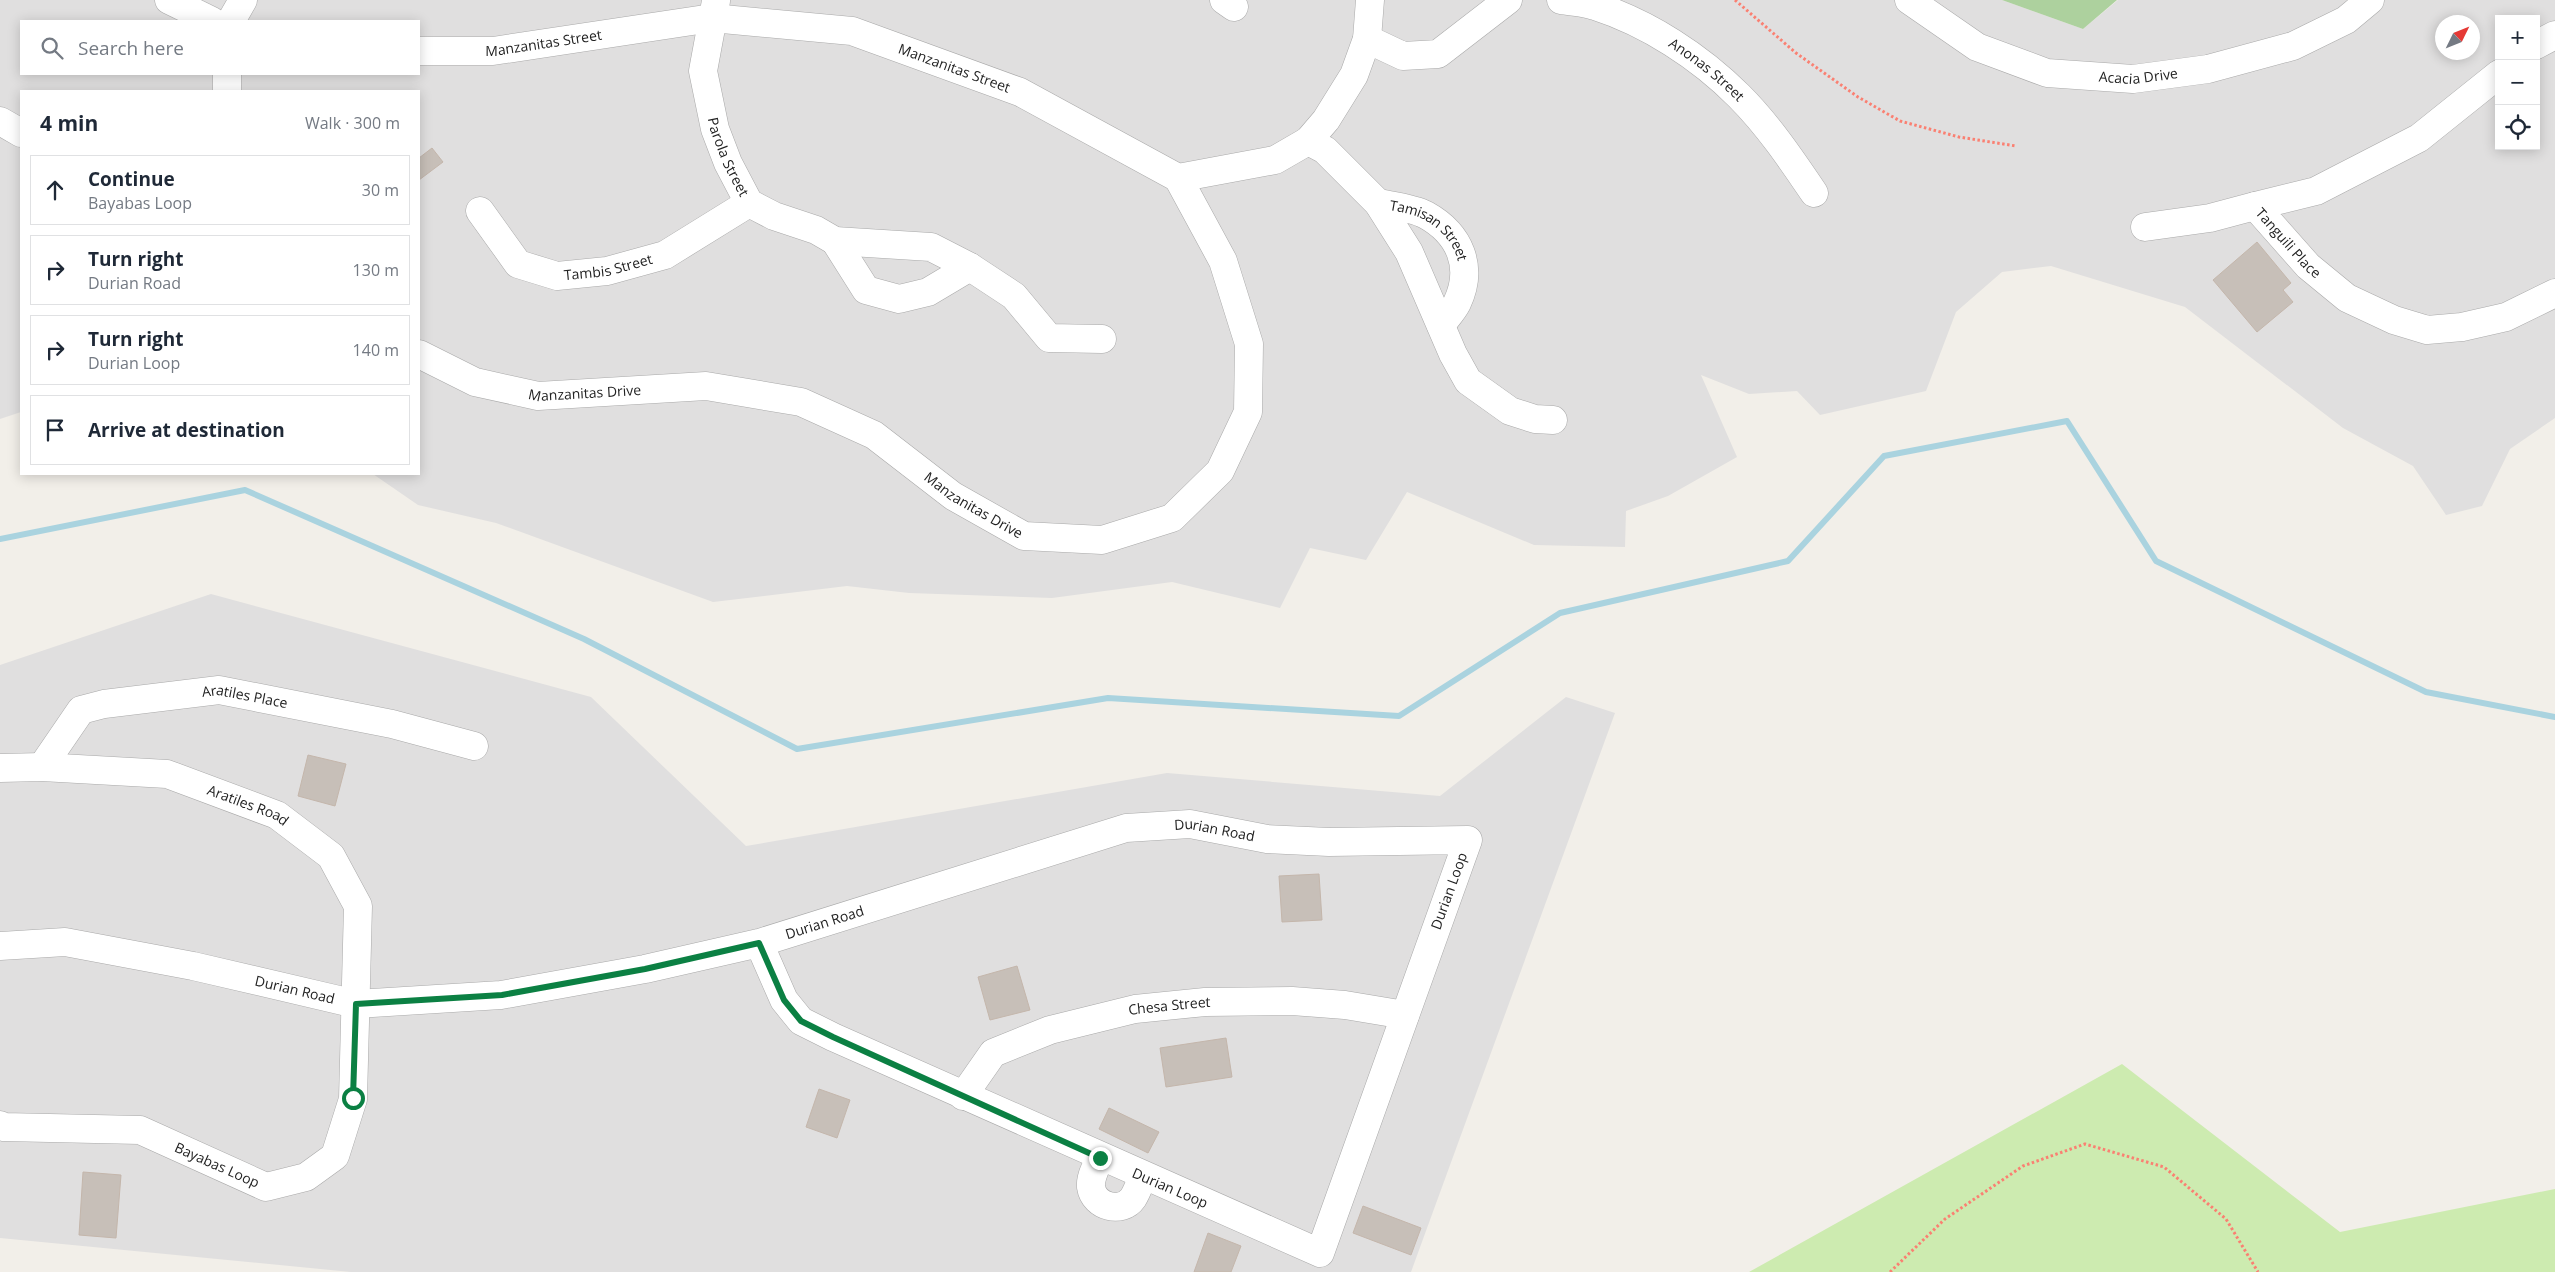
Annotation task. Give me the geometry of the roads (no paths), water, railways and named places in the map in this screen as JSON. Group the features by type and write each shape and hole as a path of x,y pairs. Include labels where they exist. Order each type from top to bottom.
{"street":[{"path":"169,0 210,20"},
{"path":"232,20 243,0"},
{"path":"1178,178 1275,160 1308,142 1326,120 1354,74 1366,39 1370,0"},
{"path":"1366,39 1403,56 1438,54 1508,0"},
{"name":"Anonas Street","path":"1561,0 1594,5 1637,24 1704,64 1740,96 1774,136 1814,193"},
{"name":"Acacia Drive","path":"1909,0 1977,46 2047,73 2133,79 2208,69 2293,46 2346,20 2370,0"},
{"name":"Manzanitas Street","path":"420,51 493,50 715,9 852,31 1020,92 1178,178"},
{"name":"Parola Street","path":"715,9 703,71 715,129 728,163 749,203 774,216 816,230 835,241 931,247 970,267 1014,296 1049,338 1102,339"},
{"path":"2540,43 2555,35"},
{"path":"227,75 227,90"},
{"name":"Tanguili Place","path":"2495,77 2419,138 2316,191 2255,206 2308,266 2346,298 2394,320 2427,330 2462,327 2506,316 2555,293"},
{"path":"0,121 20,132"},
{"name":"Tamisan Street","path":"1308,142 1325,150 1378,203 1408,252 1452,354 1468,381 1491,400 1510,411 1535,420 1553,420"},
{"name":"Manzanitas Drive","path":"420,354 475,382 538,396 706,386 801,402 874,435 953,496 1024,536 1102,540 1172,518 1220,470 1248,412 1249,344 1223,261 1178,178"},
{"name":"Tambis Street","path":"480,211 518,264 557,276 607,271 665,255 749,203"},
{"name":"Tamisan Street","path":"1378,203 1425,214 1446,230 1458,243 1464,270 1462,289 1456,305 1441,325"},
{"path":"2145,227 2210,218 2255,206"},
{"name":"Parola Street","path":"835,241 866,290 899,299 928,292 970,267"},
{"name":"Aratiles Place","path":"42,767 81,710 104,704 219,690 392,724 474,746"},
{"name":"Aratiles Road","path":"0,768 42,767 166,774 278,815 331,856 358,906 356,1004"},
{"name":"Durian Road","path":"0,946 64,942 193,966 356,1004 502,995 645,969 759,943 1126,828 1190,824 1267,839 1329,842 1468,840"},
{"name":"Durian Loop","path":"759,943 784,1000 801,1021 1143,1176 1317,1262 1468,840"},
{"name":"Chesa Street","path":"963,1096 993,1053 1050,1030 1136,1009 1205,1002 1292,1002 1346,1005 1405,1015"},
{"name":"Bayabas Loop","path":"0,1125 4,1127 140,1130 266,1187 306,1177 334,1156 353,1098 356,1004"},
{"path":"1100,1158 1092,1178 1091,1188 1094,1196 1109,1206 1118,1207 1127,1204 1133,1197 1143,1176"}],"waterway":[{"path":"0,539 245,490 584,639 797,749 1108,698 1399,716 1560,613 1788,561 1884,456 2067,421 2156,561 2426,692 2555,717"}]}
